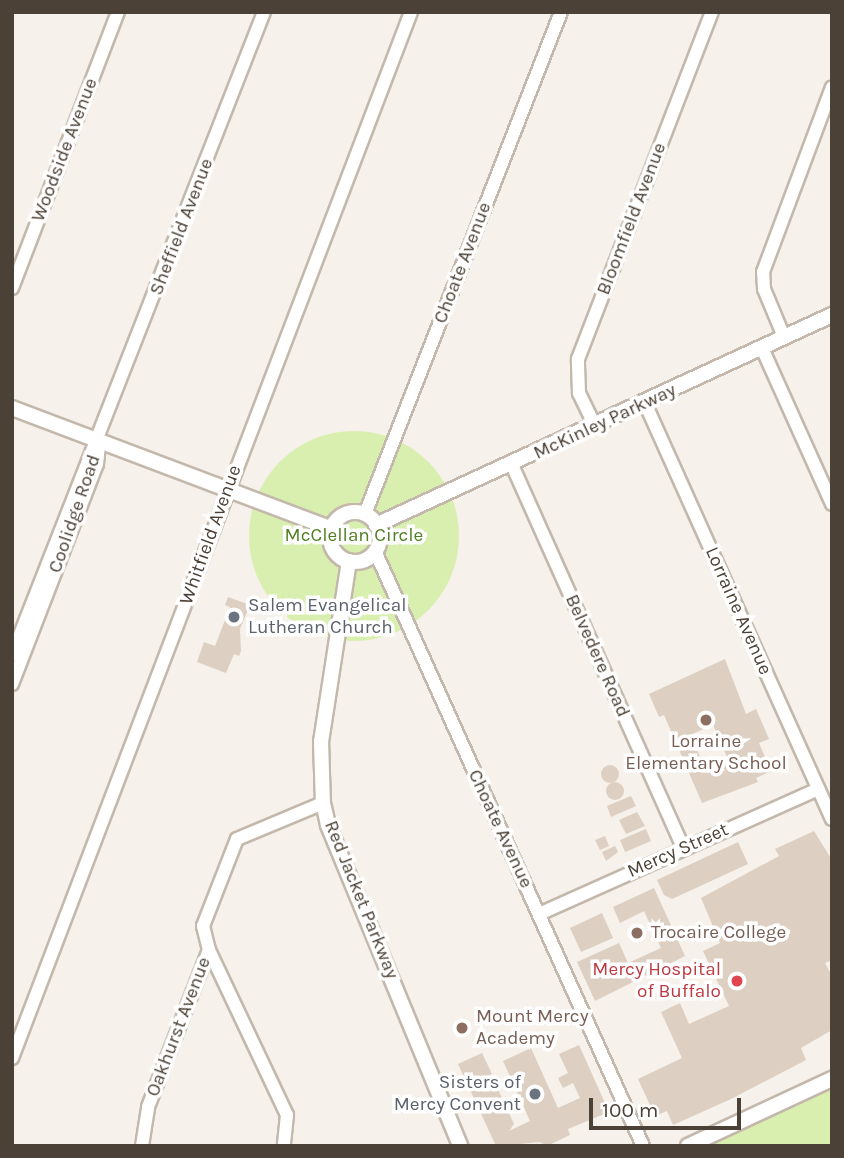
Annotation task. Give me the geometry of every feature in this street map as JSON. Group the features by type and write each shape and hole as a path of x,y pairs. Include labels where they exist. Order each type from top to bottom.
{"street":[{"name":"Woodside Avenue","path":"12,288 118,12"},
{"name":"Sheffield Avenue","path":"99,442 264,12"},
{"name":"Whitfield Avenue","path":"12,1058 411,12"},
{"name":"Choate Avenue","path":"365,514 561,12"},
{"name":"Bloomfield Avenue","path":"595,426 579,393 578,359 712,12"},
{"path":"784,337 764,289 763,272 832,87"},
{"name":"McKinley Parkway","path":"376,524 512,465 832,315"},
{"path":"762,348 832,504"},
{"name":"Lorraine Avenue","path":"645,403 832,819"},
{"path":"12,408 331,529"},
{"name":"Coolidge Road","path":"12,656 36,609 97,464 99,442"},
{"name":"Belvedere Road","path":"512,465 683,847"},
{"path":"345,514 365,514 376,524 379,540 375,551 365,559 349,561 334,550 331,529 345,514"},
{"name":"Choate Avenue","path":"375,551 643,1146"},
{"name":"Red Jacket Parkway","path":"349,561 321,741 323,803 328,825 460,1146"},
{"name":"Coolidge Road","path":"12,684 36,609"},
{"name":"Mercy Street","path":"539,914 683,847 818,789"},
{"name":"Oakhurst Avenue","path":"142,1146 148,1107 209,950 203,926 237,839 323,803"},
{"path":"209,950 287,1115 284,1146"},
{"path":"688,1146 832,1079"}],"green space":[{"name":"McClellan Circle","path":"354,431 394,439 428,462 451,496 459,536 451,576 428,610 394,633 354,641 314,633 280,610 257,576 249,536 257,496 280,462 314,439"},
{"path":"832,1087 832,1146 701,1146"}],"building":[{"path":"228,597 250,605 240,629 241,651 239,656 234,654 226,673 197,662 204,642 215,646 230,607 225,605"},
{"path":"725,659 746,714 756,709 769,739 759,743 771,771 756,778 758,782 702,803 664,715 659,717 649,694","holes":["713,725 727,757 705,767 690,735"]},
{"path":"610,765 616,768 619,774 616,780 610,783 604,780 601,774 604,768"},
{"path":"615,782 621,785 624,791 621,797 615,800 609,797 606,791 609,785"},
{"path":"631,796 636,806 611,817 607,806"},
{"path":"637,812 645,826 626,834 619,820"},
{"path":"646,829 651,841 625,852 620,840"},
{"name":"Mercy Hospital of Buffalo","path":"814,831 832,860 832,960 825,963 832,976 832,1030 801,1048 806,1060 731,1099 673,1125 667,1111 655,1116 638,1079 682,1058 661,1012 680,1003 689,1024 729,1006 703,951 720,943 701,898 779,856 775,849"},
{"path":"605,836 609,846 600,850 595,840"},
{"path":"738,842 748,864 672,899 664,895 657,880"},
{"path":"615,846 618,852 606,861 602,852"},
{"path":"654,888 685,956 595,1001 577,962 619,943 628,963 661,948 644,911 620,923 613,907"},
{"path":"602,913 613,938 581,952 570,928"},
{"name":"Sisters of Mercy Convent","path":"579,1045 609,1112 568,1129 570,1135 547,1146 540,1142 496,1146 458,1064 482,1053 492,1074 484,1078 490,1090 497,1087 514,1124 509,1131 530,1121 503,1061 531,1048 558,1108 580,1098 573,1083 563,1088 558,1078 568,1073 559,1054"}],"place":[{"name":"Salem Evangelical Lutheran Church","path":"234,617"},
{"name":"Lorraine Elementary School","path":"706,720"},
{"name":"Trocaire College","path":"637,933"},
{"name":"Mercy Hospital of Buffalo","path":"737,981"},
{"name":"Mount Mercy Academy","path":"462,1028"},
{"name":"Sisters of Mercy Convent","path":"535,1094"}]}
